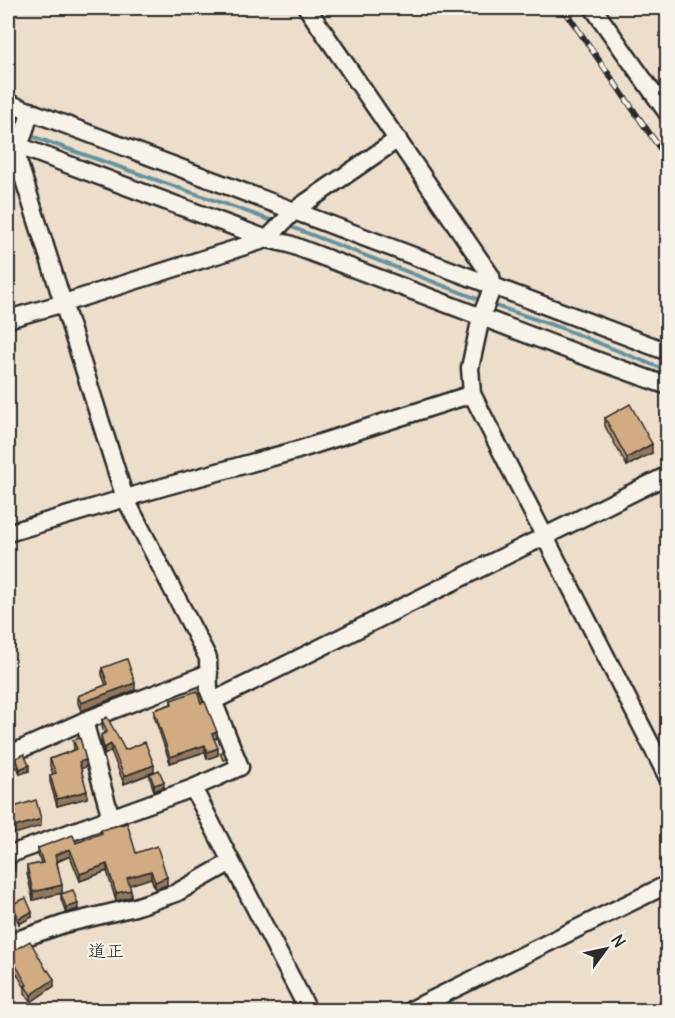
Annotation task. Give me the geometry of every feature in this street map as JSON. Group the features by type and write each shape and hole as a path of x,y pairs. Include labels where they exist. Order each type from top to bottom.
{"street":[{"path":"307,8 491,276 493,286 481,317 470,368 472,394 668,778"},
{"path":"595,8 668,114"},
{"path":"8,103 668,352"},
{"path":"8,855 193,788 240,767 209,692 208,658 125,498 13,144 30,111"},
{"path":"8,319 267,239 295,210 398,139"},
{"path":"13,144 267,239 289,244 668,386"},
{"path":"8,533 298,450 472,394"},
{"path":"213,701 668,475"},
{"path":"8,755 84,722 209,673"},
{"path":"84,722 111,818"},
{"path":"193,788 308,1011"},
{"path":"8,944 64,924 135,907 176,893 231,862"},
{"path":"411,1011 668,884"}],"building":[{"path":"630,404 652,444 627,458 605,418"},
{"path":"127,659 135,683 81,703 78,696 108,684 102,668"},
{"path":"197,691 201,703 205,702 217,732 212,734 218,748 207,752 205,745 170,757 154,710 172,704 171,700"},
{"path":"107,717 125,750 145,742 154,765 124,776 111,744 104,748 101,735 107,732 102,720"},
{"path":"80,738 86,760 79,762 87,791 57,799 50,775 56,773 50,759 77,749 73,740"},
{"path":"224,752 226,759 223,760 220,753"},
{"path":"24,754 29,765 20,769 16,758"},
{"path":"159,770 164,782 154,785 150,774"},
{"path":"8,799 11,808 36,800 41,819 8,829"},
{"path":"127,823 136,853 157,846 167,877 155,882 151,871 127,878 131,890 116,893 107,864 80,874 70,849 55,855 62,885 33,892 27,866 43,863 38,848 73,835 76,843 102,833 101,830"},
{"path":"13,857 15,864 8,866 8,858"},
{"path":"8,884 13,898 8,900"},
{"path":"73,890 78,904 66,907 61,894"},
{"path":"26,898 32,912 19,918 12,904"},
{"path":"30,941 54,979 31,995 9,953"}],"waterway":[{"path":"8,128 18,132"},
{"path":"28,135 276,222"},
{"path":"286,225 483,301"},
{"path":"490,304 564,329 668,371"}],"railway":[{"path":"563,8 668,160"}],"district":[{"name":"道正","path":"106,950"}]}
